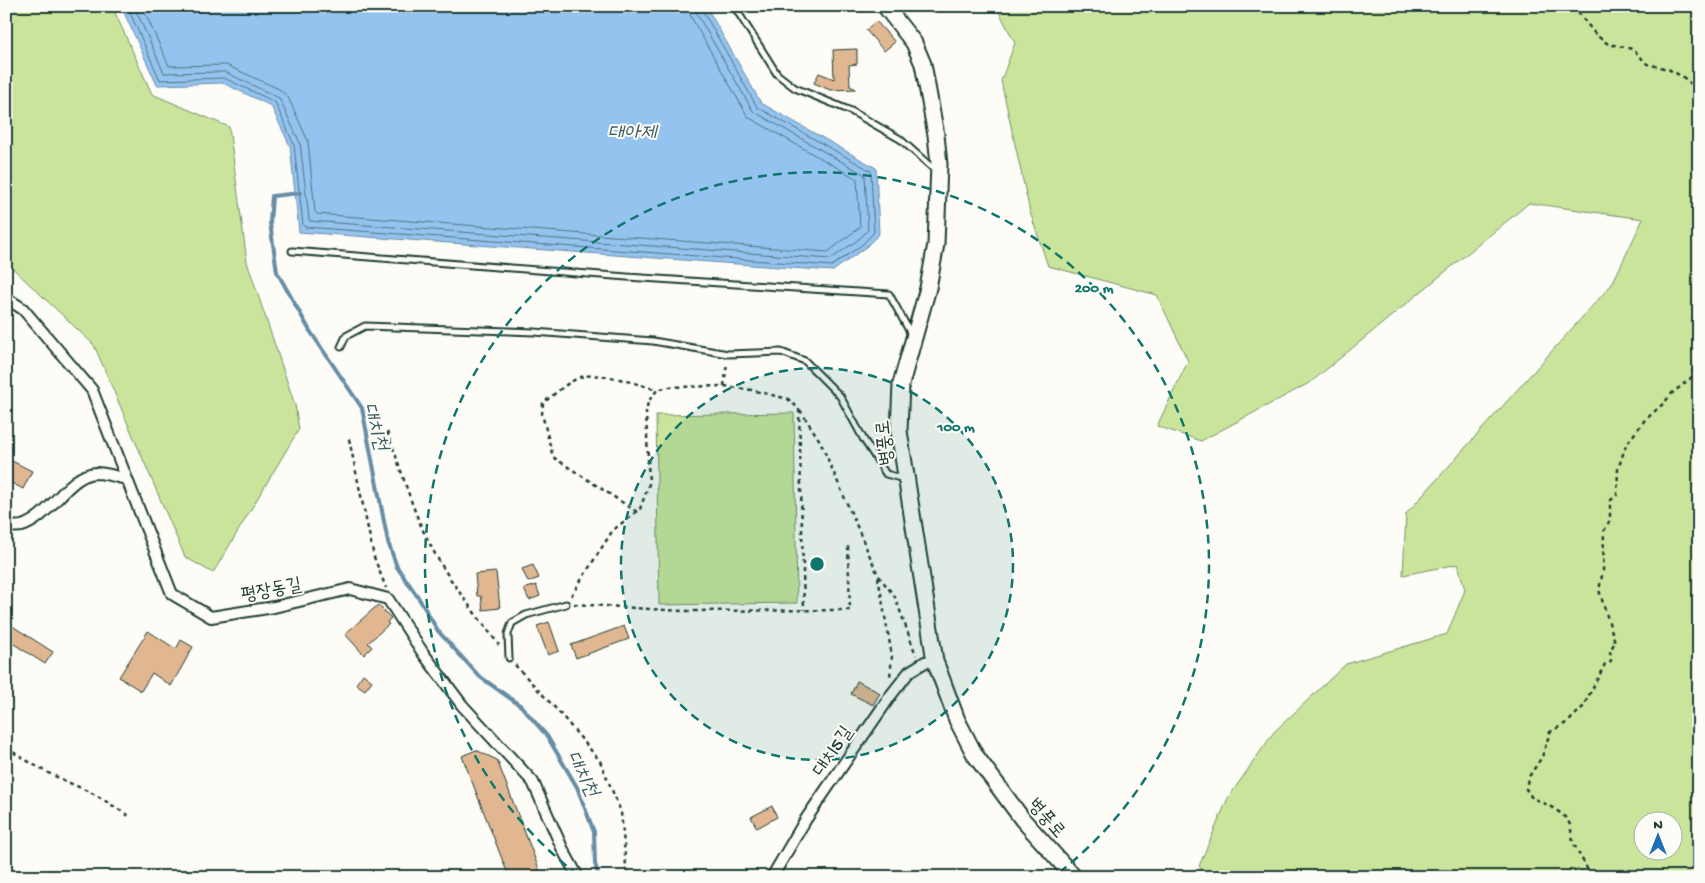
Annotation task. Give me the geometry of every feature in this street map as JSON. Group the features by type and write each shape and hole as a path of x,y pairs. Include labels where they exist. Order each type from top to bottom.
{"main road":[{"name":"병풍로","path":"884,6 914,43 923,64 936,135 939,174 936,244 928,288 901,384 899,431 935,661 957,720 975,755 1023,820 1074,877"}],"street":[{"name":"평장동길","path":"6,298 23,309 92,390 172,594 211,617 274,608 350,588 388,599"},
{"path":"6,526 20,527 33,521 50,508 78,479 95,473 126,479"},
{"path":"388,599 423,653 462,705 533,782 563,850 578,877"},
{"name":"대치5길","path":"772,877 806,819 888,698 909,672 925,662 935,661"}],"lane":[{"path":"734,6 777,74 795,88 851,111 900,139 939,174"},
{"path":"292,251 627,277 889,294 914,339"},
{"path":"341,348 346,336 365,326 534,332 653,341 728,354 781,352 805,361 840,396 864,440 886,474 907,480"},
{"path":"509,658 508,634 512,623 526,615 566,604"}],"path":[{"path":"1573,6 1596,35 1608,44 1633,50 1647,64 1668,69 1683,77 1699,90"},
{"path":"724,386 728,354"},
{"path":"1590,877 1587,865 1574,847 1569,823 1565,817 1544,803 1532,798 1526,789 1528,778 1542,758 1550,732 1568,722 1584,707 1605,664 1611,661 1610,651 1615,642 1599,590 1603,571 1604,531 1610,520 1610,501 1617,495 1618,469 1626,445 1644,420 1691,378 1696,361 1699,358"},
{"path":"637,512 553,457 542,414 543,403 561,388 582,377 600,376 634,382 657,390 724,386 752,390 788,399 800,409 820,441 878,575 892,656 888,698"},
{"path":"657,390 648,402 646,412 649,484 640,509 613,530 566,604 682,611 850,610 848,546"},
{"path":"800,409 804,610"},
{"path":"349,439 374,557 384,581 388,599"},
{"path":"878,575 895,597 919,666"},
{"path":"6,748 46,772 96,796 129,816"}],"green space":[{"path":"6,6 112,6 152,94 229,127 247,262 295,405 299,429 213,573 185,557 94,345 6,262"},
{"path":"996,6 1699,6 1699,877 1207,877 1199,866 1228,798 1274,732 1346,664 1447,634 1465,590 1458,564 1403,575 1406,514 1612,284 1643,219 1529,203 1311,382 1201,441 1157,426 1188,361 1157,295 1048,266 1030,212 1001,81 1015,43"},
{"path":"794,413 797,603 659,605 656,415"}],"water":[{"name":"대아제","path":"121,6 706,6 761,103 876,168 879,234 866,247 833,271 299,232 290,146 271,106 223,83 157,85"}],"building":[{"path":"876,21 895,42 884,51 866,30"},
{"path":"857,49 857,64 849,65 850,86 856,89 830,90 814,83 819,73 834,79 833,50"},
{"path":"6,458 32,471 23,489 6,480"},
{"path":"533,565 539,578 528,582 522,569"},
{"path":"496,572 500,608 483,610 481,596 477,596 475,574"},
{"path":"536,585 540,596 529,600 524,589"},
{"path":"378,605 391,618 387,622 389,624 368,643 372,647 364,655 345,634"},
{"path":"6,622 53,652 45,664 6,639"},
{"path":"549,622 559,651 548,655 537,626"},
{"path":"624,626 629,639 576,658 571,645"},
{"path":"148,631 176,649 181,640 193,647 171,686 152,673 141,691 119,677"},
{"path":"363,674 372,681 365,690 356,684"},
{"path":"857,681 880,693 873,705 851,694"},
{"path":"476,750 497,760 542,877 509,877 462,756"},
{"path":"772,806 777,817 757,828 751,817"}],"waterway":[{"name":"대치천","path":"300,193 272,196 270,223 277,272 310,331 362,408 388,542 397,567 438,631 479,676 521,706 547,736 577,787 594,832 595,864 599,877"}]}
